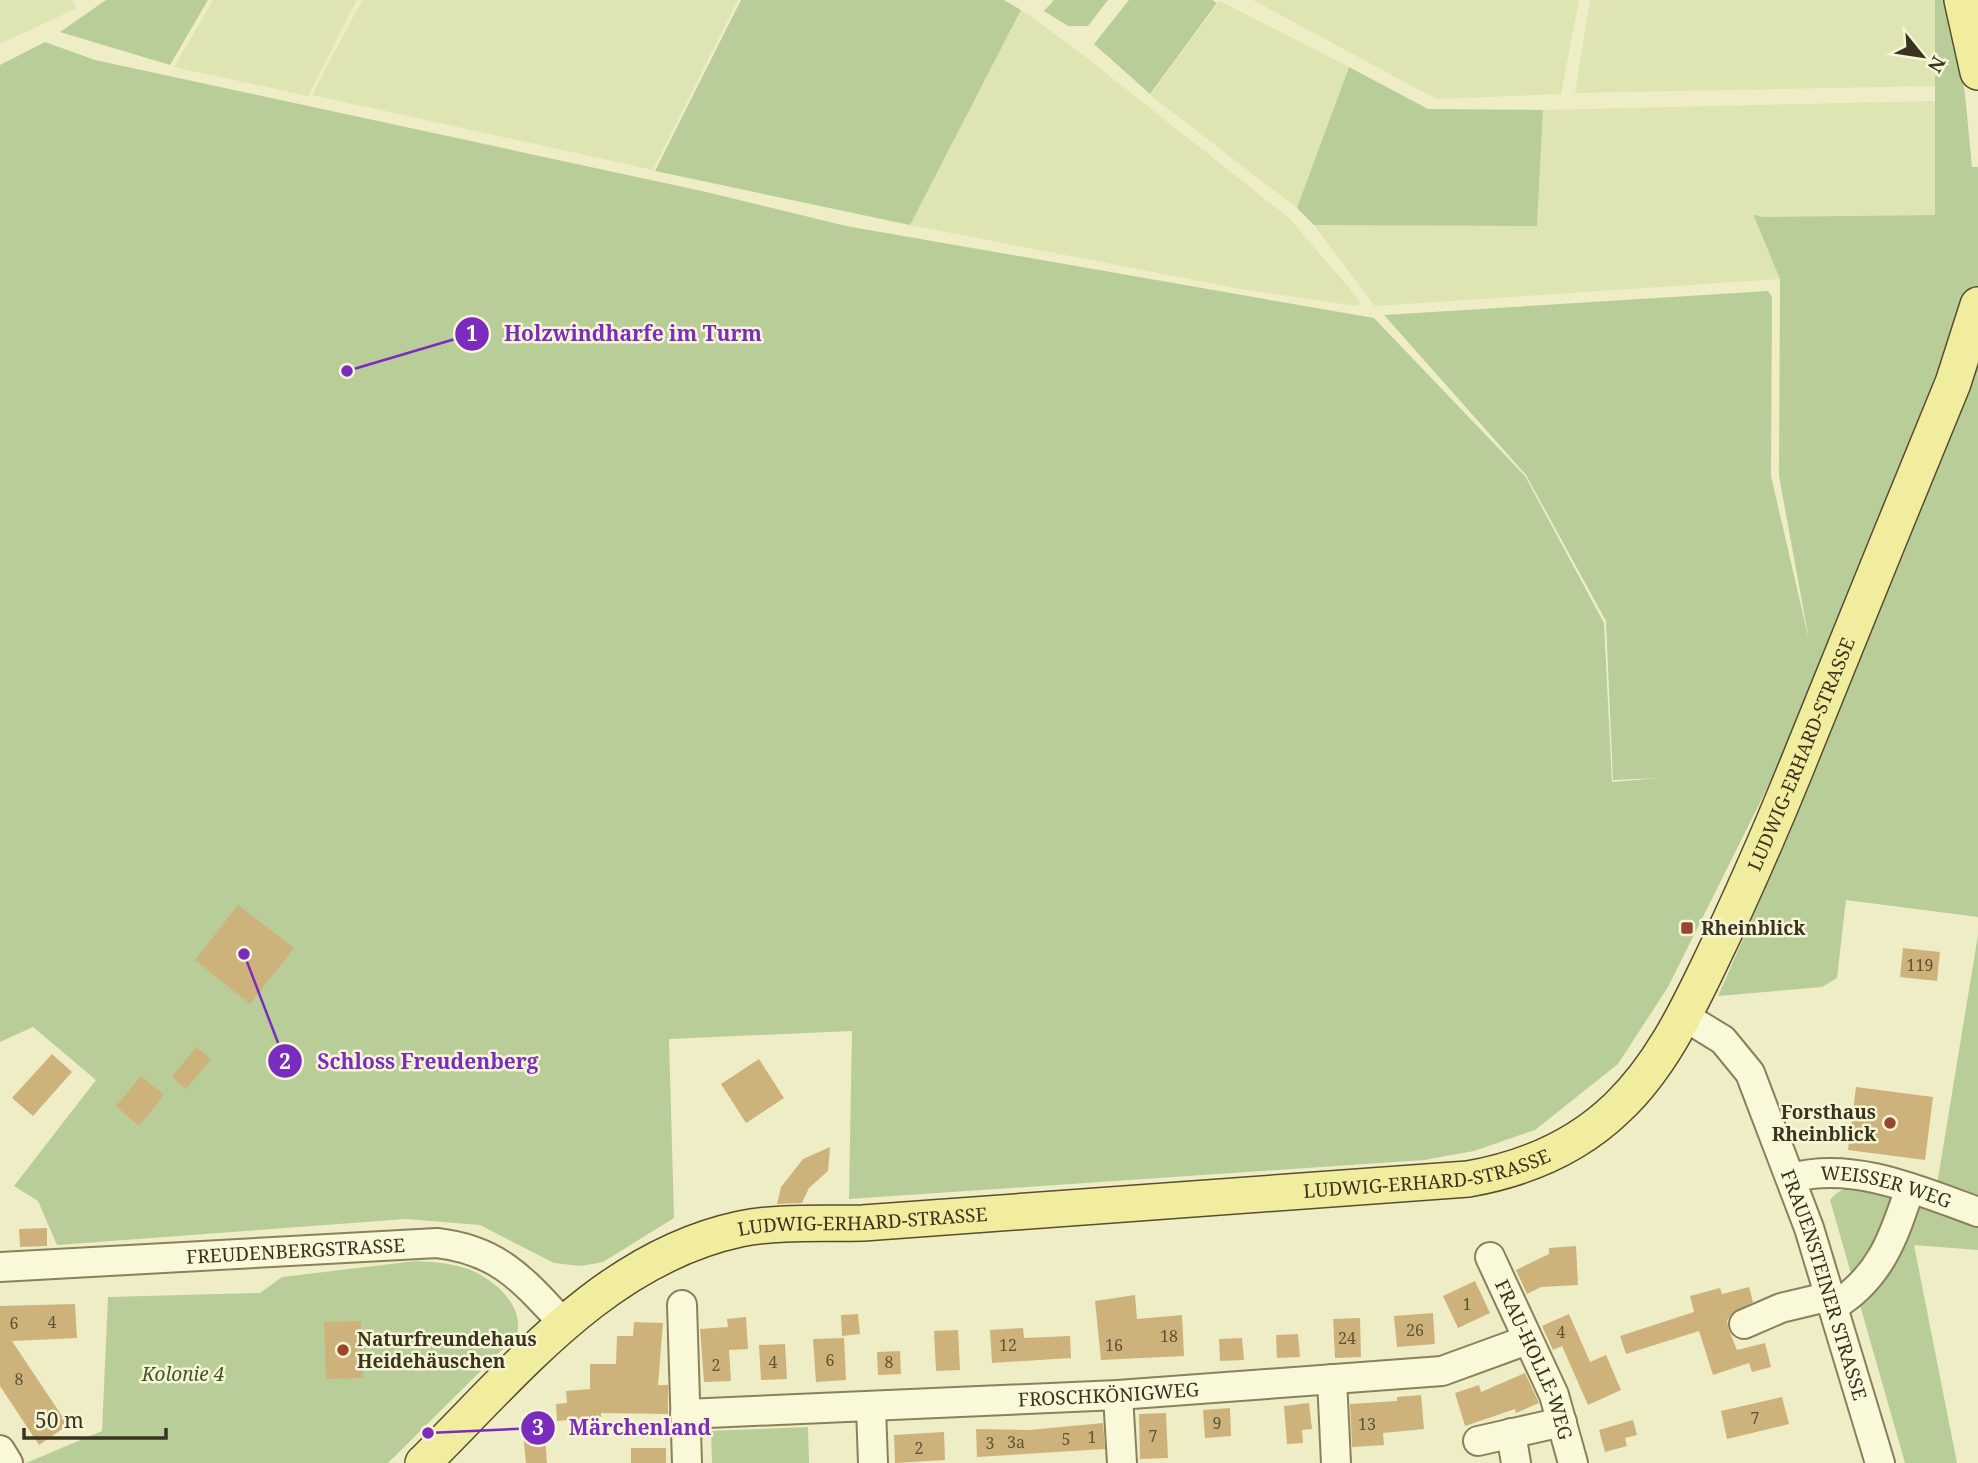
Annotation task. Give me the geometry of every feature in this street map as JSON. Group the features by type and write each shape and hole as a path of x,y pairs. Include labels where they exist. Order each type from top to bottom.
{"main road":[{"path":"1962,0 1978,72"},
{"name":"LUDWIG-ERHARD-STRASSE","path":"423,1463 596,1296 642,1265 692,1243 742,1229 1427,1182 1504,1172 1561,1150 1619,1107 1648,1074 1684,1016 1761,852 1953,383 1978,304"}],"street":[{"name":"FRAUENSTEINER STRASSE","path":"1684,1016 1723,1040 1737,1054 1775,1113 1791,1178 1832,1301 1880,1463"},
{"name":"WEISSER WEG","path":"1791,1178 1835,1173 1910,1188 1978,1212"},
{"path":"1744,1324 1781,1308 1832,1301 1857,1292 1878,1264 1895,1233 1910,1188"},
{"name":"FREUDENBERGSTRASSE","path":"0,1266 437,1243 471,1249 506,1266 527,1284 564,1324"},
{"name":"FRAU-HOLLE-WEG","path":"1490,1257 1554,1395 1573,1463"},
{"path":"682,1305 687,1463"},
{"name":"FROSCHKÖNIGWEG","path":"685,1414 871,1408 1118,1395 1442,1371 1527,1340"},
{"path":"1332,1379 1336,1463"},
{"path":"1118,1395 1122,1463"},
{"path":"871,1408 873,1463"},
{"path":"1478,1441 1562,1422"},
{"path":"1511,1433 1516,1463"},
{"path":"0,1450 8,1463"}],"green space":[{"path":"0,0 72,0 77,8 0,44"},
{"path":"106,0 208,0 170,65 60,32"},
{"path":"213,0 357,0 308,96 174,67"},
{"path":"362,0 738,0 653,170 312,95"},
{"path":"741,0 1004,0 1021,10 910,225 655,171"},
{"path":"1054,0 1108,0 1088,26 1068,26 1044,11"},
{"path":"1129,0 1212,0 1217,3 1150,94 1094,44"},
{"path":"1253,0 1579,0 1561,94 1436,99"},
{"path":"1590,0 1935,0 1936,86 1575,93"},
{"path":"1935,0 1949,0 1965,94 1972,167 1978,167 1978,917 1846,900 1837,978 1822,987 1718,996 1791,830 1847,678 1814,694 1668,987 1618,1064 1535,1130 1474,1151 1424,1160 849,1199 852,1031 669,1039 674,1218 603,1262 581,1266 554,1263 480,1225 406,1219 57,1245 38,1201 14,1186 96,1080 33,1027 0,1042 0,65 45,42 95,60 702,191 846,226 1374,318 1525,476 1604,623 1612,782 1659,778 1613,780 1606,621 1526,475 1384,315 1768,291 1772,297 1771,476 1809,640 1779,476 1780,279 1753,214 1763,217 1935,215"},
{"path":"1220,1 1349,67 1297,208 1150,95"},
{"path":"1021,10 1069,44 1289,218 1356,296 1360,302 1357,306 1241,289 910,225"},
{"path":"1349,67 1428,109 1543,110 1537,226 1314,225 1297,208"},
{"path":"1936,101 1935,215 1763,217 1741,208 1753,214 1780,279 1375,306 1314,225 1537,226 1543,110"},
{"path":"1978,935 1978,1250 1914,1245 1957,1463 1905,1463 1830,1200 1840,1191 1851,1187 1865,1187 1933,1209"},
{"name":"Kolonie 4","path":"416,1261 459,1266 485,1278 512,1303 518,1325 516,1336 388,1463 26,1463 102,1431 108,1297 260,1293 282,1277"},
{"path":"808,1427 809,1463 712,1463 711,1431"}],"building":[{"path":"238,905 294,948 250,1004 195,960"},
{"path":"1903,948 1940,952 1937,981 1900,977"},
{"path":"196,1047 211,1059 186,1089 172,1077"},
{"path":"52,1054 72,1072 33,1116 12,1098"},
{"path":"759,1059 784,1098 746,1123 721,1084"},
{"path":"141,1076 164,1095 139,1126 116,1106"},
{"name":"Forsthaus Rheinblick","path":"1856,1087 1933,1097 1925,1160 1848,1150"},
{"path":"830,1147 828,1171 809,1188 802,1203 777,1204 781,1187 803,1159"},
{"path":"47,1228 47,1246 20,1247 19,1229"},
{"path":"1576,1246 1578,1285 1541,1287 1527,1294 1516,1270 1549,1254 1549,1248"},
{"path":"1475,1281 1490,1313 1458,1328 1443,1296"},
{"path":"1749,1287 1753,1302 1731,1314 1727,1321 1729,1330 1737,1350 1765,1343 1771,1367 1752,1372 1749,1363 1713,1375 1699,1331 1626,1354 1620,1336 1694,1312 1690,1296 1720,1288 1722,1294"},
{"path":"1135,1295 1137,1319 1182,1315 1184,1356 1101,1360 1095,1301"},
{"path":"75,1304 77,1338 12,1341 68,1425 39,1445 0,1386 0,1306"},
{"path":"1433,1313 1435,1344 1397,1347 1394,1316"},
{"path":"858,1314 860,1334 842,1336 841,1315"},
{"path":"1569,1314 1590,1362 1606,1355 1621,1390 1588,1405 1562,1346 1553,1350 1542,1326"},
{"path":"746,1317 748,1349 729,1350 731,1381 704,1382 700,1329 728,1327 727,1319"},
{"path":"1360,1318 1361,1357 1335,1358 1333,1319"},
{"name":"Naturfreundehaus Heidehäuschen","path":"361,1321 363,1378 326,1379 324,1322"},
{"path":"634,1322 663,1323 658,1385 668,1385 668,1414 601,1413 601,1417 557,1421 556,1404 567,1403 566,1391 590,1389 590,1364 616,1364 617,1336 633,1336"},
{"path":"1023,1328 1024,1338 1070,1336 1071,1358 992,1363 990,1330"},
{"path":"958,1330 960,1370 936,1371 934,1331"},
{"path":"1298,1334 1300,1357 1277,1358 1276,1335"},
{"path":"844,1338 846,1380 816,1382 813,1339"},
{"path":"1242,1338 1244,1360 1220,1361 1219,1339"},
{"path":"785,1344 787,1379 761,1380 759,1345"},
{"path":"900,1351 901,1374 878,1375 877,1352"},
{"path":"1525,1373 1539,1403 1516,1413 1515,1409 1465,1426 1455,1393 1479,1385 1481,1392"},
{"path":"1421,1395 1424,1429 1383,1433 1384,1445 1352,1447 1350,1404 1397,1401 1397,1397"},
{"path":"1782,1397 1789,1424 1727,1439 1721,1411"},
{"path":"1309,1403 1312,1429 1302,1430 1303,1443 1287,1444 1284,1406"},
{"path":"1230,1408 1231,1436 1205,1438 1203,1410"},
{"path":"1166,1413 1168,1458 1140,1459 1139,1414"},
{"path":"1633,1420 1637,1435 1625,1438 1627,1446 1605,1452 1599,1430"},
{"path":"544,1422 547,1463 526,1463 522,1424"},
{"path":"1103,1423 1105,1449 977,1457 976,1429 1029,1430"},
{"path":"944,1432 945,1460 895,1463 894,1435"},
{"path":"631,1448 666,1448 666,1463 631,1463"}],"place":[{"name":"Holzwindharfe im Turm","path":"347,371"},
{"name":"Rheinblick","path":"1687,928"},
{"name":"Schloss Freudenberg","path":"244,954"},
{"name":"Forsthaus Rheinblick","path":"1890,1123"},
{"name":"Naturfreundehaus Heidehäuschen","path":"343,1350"},
{"name":"Märchenland","path":"428,1433"}]}
